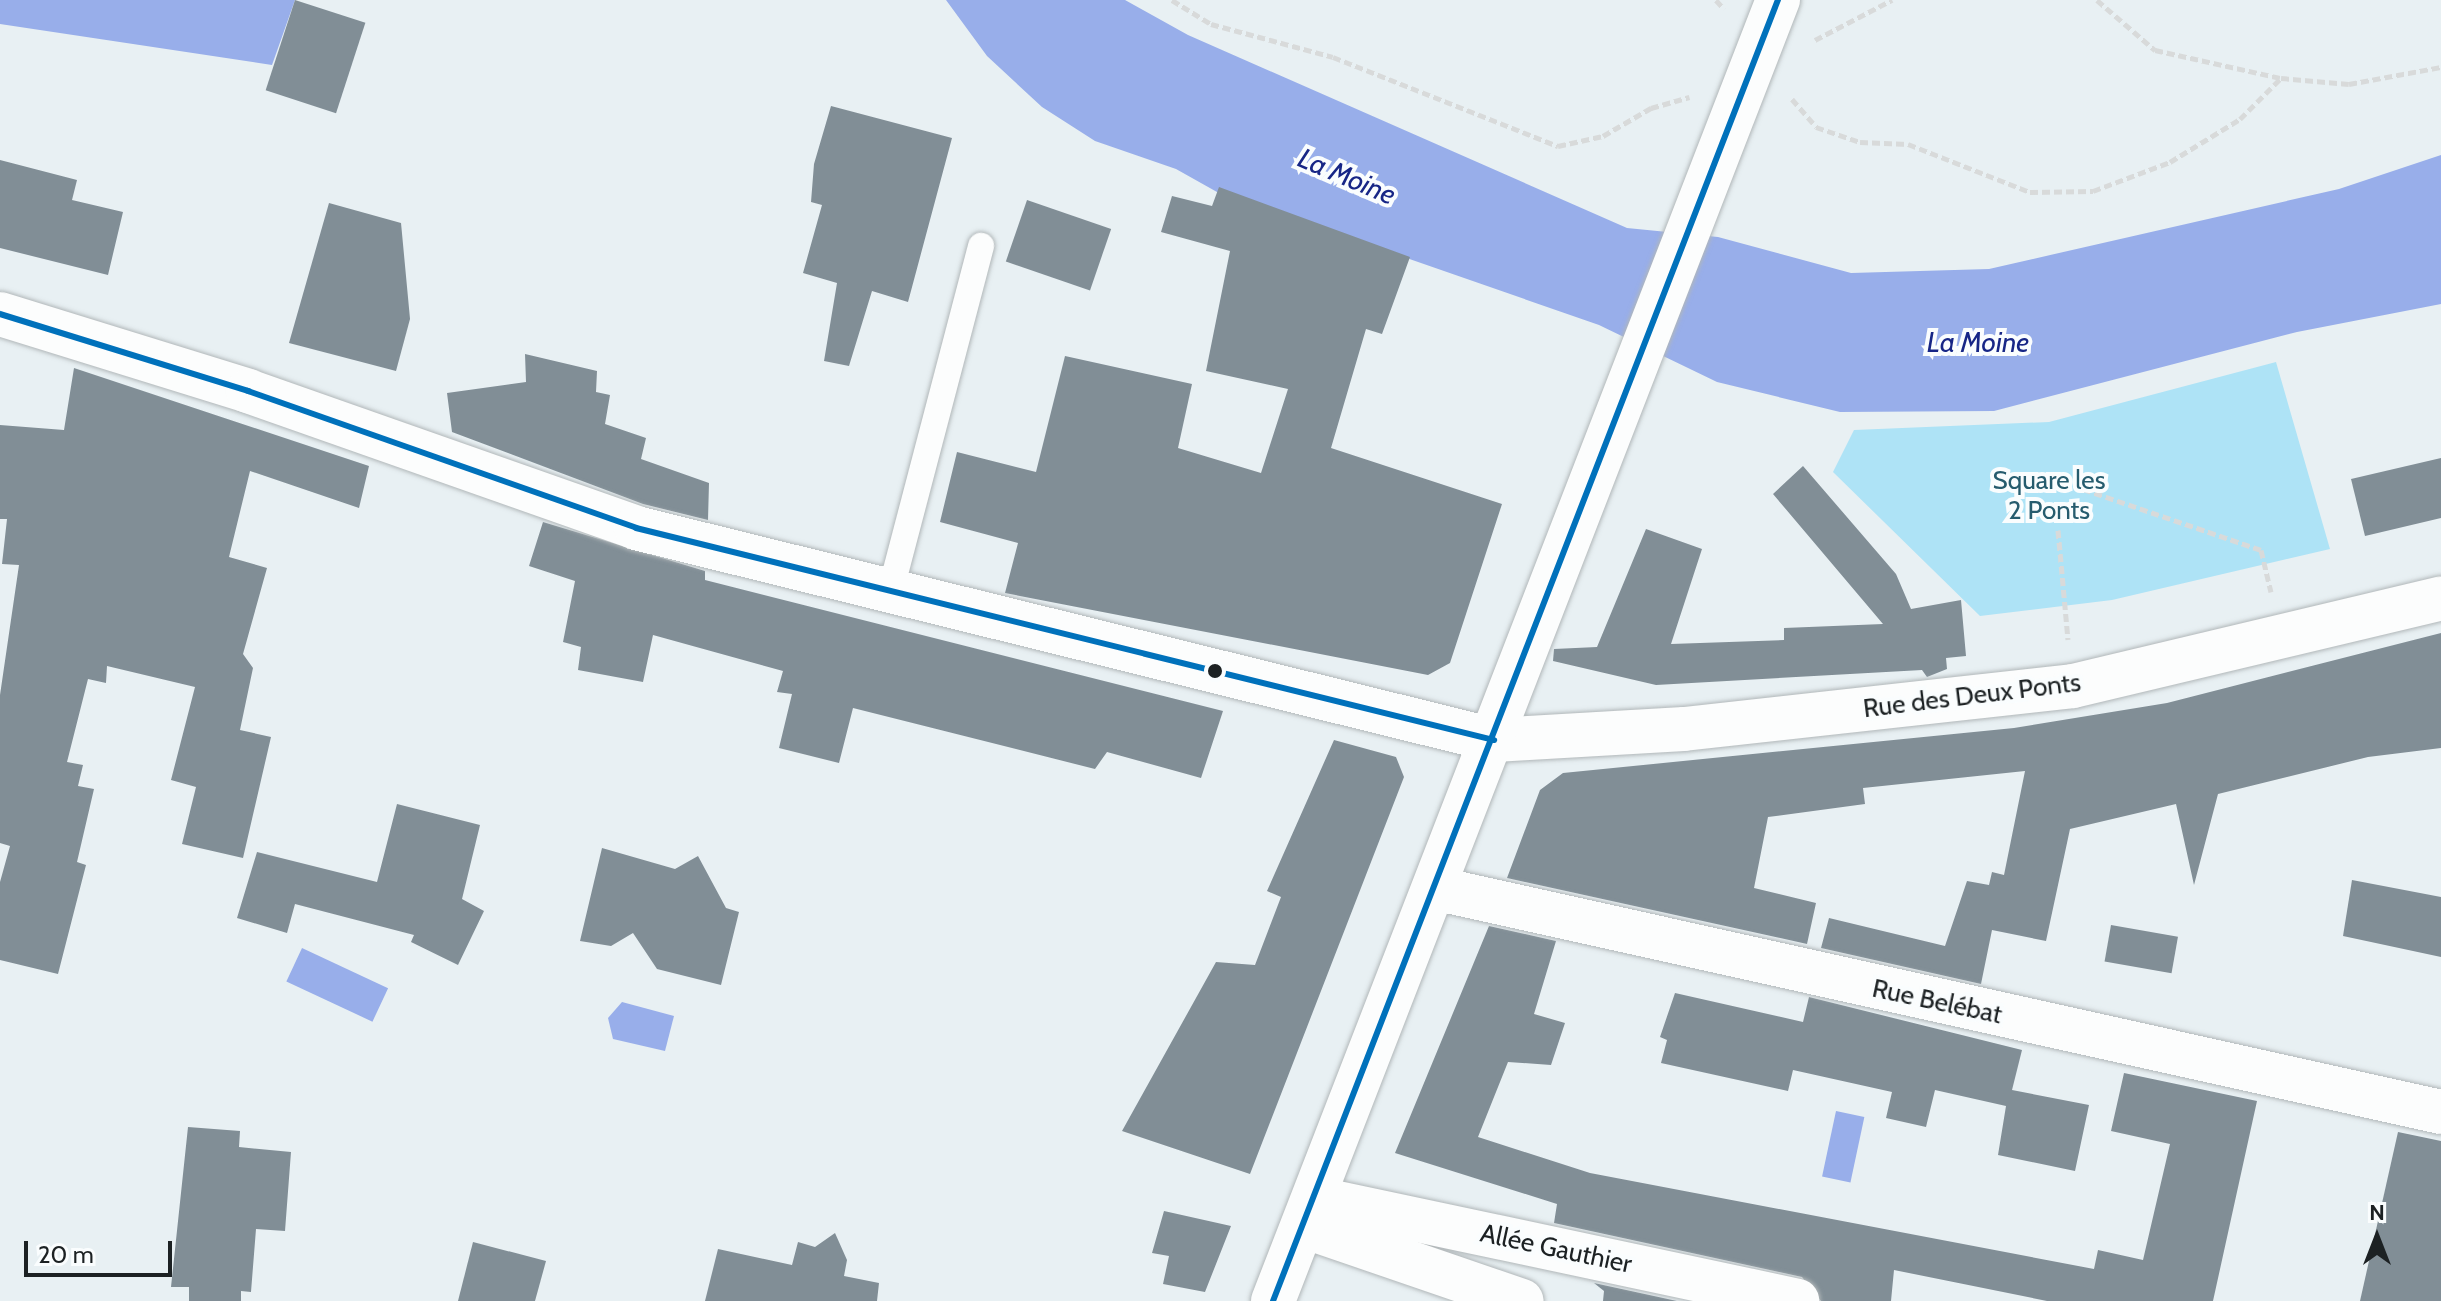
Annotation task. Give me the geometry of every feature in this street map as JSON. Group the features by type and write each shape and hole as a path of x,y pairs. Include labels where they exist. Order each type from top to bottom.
{"street":[{"path":"1273,1301 1494,740 1773,13"},
{"name":"Rue des Deux Ponts","path":"0,314 248,391 636,528 1494,740 1669,731 2073,686 2441,598"},
{"name":"Rue Belébat","path":"1434,888 2441,1112"},
{"path":"1308,1212 1522,1301"},
{"name":"Allée Gauthier","path":"1308,1212 1797,1301"}],"lane":[{"path":"890,593 981,246"}],"path":[{"path":"1172,0 1211,24 1333,57 1558,146 1697,95"},
{"path":"1773,13 1800,48 1892,0"},
{"path":"2097,0 2155,50 2281,78 2349,84 2441,67"},
{"path":"1787,93 1816,127 1860,142 1908,144 2030,192 2093,191 2170,162 2240,119 2281,78"},
{"path":"2083,489 2261,550 2282,636"},
{"path":"2058,530 2073,686"}],"green space":[{"name":"Square les 2 Ponts","path":"2276,362 2330,549 2112,600 1980,616 1833,472 1854,430 2049,422"}],"water":[{"path":"0,0 295,0 272,65 0,24"},
{"name":"La Moine","path":"946,0 1125,0 1188,35 1627,228 1718,237 1851,273 1989,269 2339,189 2441,155 2441,304 2297,332 1994,411 1840,412 1717,382 1599,325 1217,192 1176,169 1095,141 1042,107 987,56"},
{"path":"302,948 388,988 372,1022 286,982"},
{"path":"622,1002 674,1016 665,1051 613,1039 608,1018"},
{"path":"1836,1111 1864,1117 1850,1183 1822,1177"}],"building":[{"path":"295,0 365,23 336,113 266,90"},
{"path":"831,106 952,138 908,302 872,291 849,366 824,361 837,283 803,273 822,205 811,202 814,164"},
{"path":"0,160 77,180 72,200 123,212 108,275 0,248"},
{"path":"1219,187 1410,257 1382,334 1366,329 1331,448 1502,504 1450,663 1428,675 1005,593 1018,543 940,522 957,452 1036,472 1065,356 1192,384 1178,448 1261,473 1288,389 1206,371 1230,251 1161,232 1172,196 1212,206"},
{"path":"1027,200 1111,229 1090,290 1006,261"},
{"path":"329,203 401,223 410,319 396,371 289,343"},
{"path":"525,354 597,371 596,392 610,395 605,424 646,438 641,459 709,483 708,520 643,504 452,432 447,393 526,382"},
{"path":"74,368 369,466 359,508 250,471 229,557 267,568 243,654 253,668 240,730 271,737 243,858 182,844 196,787 171,780 195,687 107,666 106,683 88,679 67,762 83,765 78,786 94,789 77,862 86,865 58,974 0,960 0,882 10,846 0,843 0,695 19,565 2,564 7,519 0,519 0,425 64,430"},
{"path":"2441,458 2441,518 2365,536 2351,479"},
{"path":"1803,466 1896,574 1911,609 1961,600 1966,656 1946,658 1947,669 1927,677 1922,670 1656,685 1553,661 1554,649 1597,647 1646,529 1702,549 1671,644 1784,640 1784,628 1883,624 1773,494"},
{"path":"543,522 705,571 705,580 1223,711 1201,778 1107,752 1095,769 853,708 839,763 779,748 792,694 777,692 783,671 653,635 643,682 578,670 581,647 563,642 575,581 529,566"},
{"path":"2441,633 2441,748 2368,757 2218,794 2194,885 2176,804 2070,829 2046,941 1992,930 1981,984 1821,948 1829,918 1945,946 1967,881 1989,885 1992,872 2004,875 2025,771 1863,788 1865,804 1768,817 1754,888 1816,903 1807,944 1507,878 1540,790 1563,773 2014,728 2167,703"},
{"path":"1334,740 1396,757 1404,777 1250,1174 1122,1131 1216,962 1255,965 1281,897 1267,891"},
{"path":"397,804 480,825 462,899 484,911 458,965 411,942 414,935 295,904 287,933 237,918 257,852 377,882"},
{"path":"602,848 675,869 698,856 726,908 739,912 721,985 657,969 633,933 611,946 580,941"},
{"path":"2352,880 2441,897 2441,957 2343,936"},
{"path":"2111,925 2178,937 2172,973 2105,961"},
{"path":"1489,926 1556,941 1534,1014 1565,1023 1551,1065 1508,1062 1478,1137 1590,1173 2094,1269 2098,1250 2143,1260 2170,1144 2111,1131 2124,1073 2257,1101 2213,1301 2047,1301 1894,1270 1891,1301 1821,1301 1802,1277 1554,1223 1557,1204 1395,1153"},
{"path":"1675,993 1803,1022 1809,997 2022,1050 2012,1090 2089,1105 2075,1171 1998,1155 2006,1106 1935,1090 1926,1127 1886,1118 1892,1092 1793,1070 1788,1091 1661,1063 1667,1040 1660,1037"},
{"path":"188,1127 240,1131 239,1147 291,1152 285,1231 256,1229 251,1292 241,1291 241,1301 189,1301 189,1287 171,1287"},
{"path":"2398,1132 2441,1141 2441,1301 2360,1301"},
{"path":"1164,1211 1231,1226 1205,1292 1163,1284 1169,1256 1152,1253"},
{"path":"835,1233 847,1260 844,1276 879,1283 877,1301 705,1301 718,1249 792,1265 798,1242 815,1247"},
{"path":"473,1242 546,1261 535,1301 458,1301"},
{"path":"1594,1283 1677,1301 1603,1301 1604,1291"}],"transit line":[{"path":"1273,1301 1778,0"},
{"path":"0,314 248,391 636,528 1494,740"}]}
